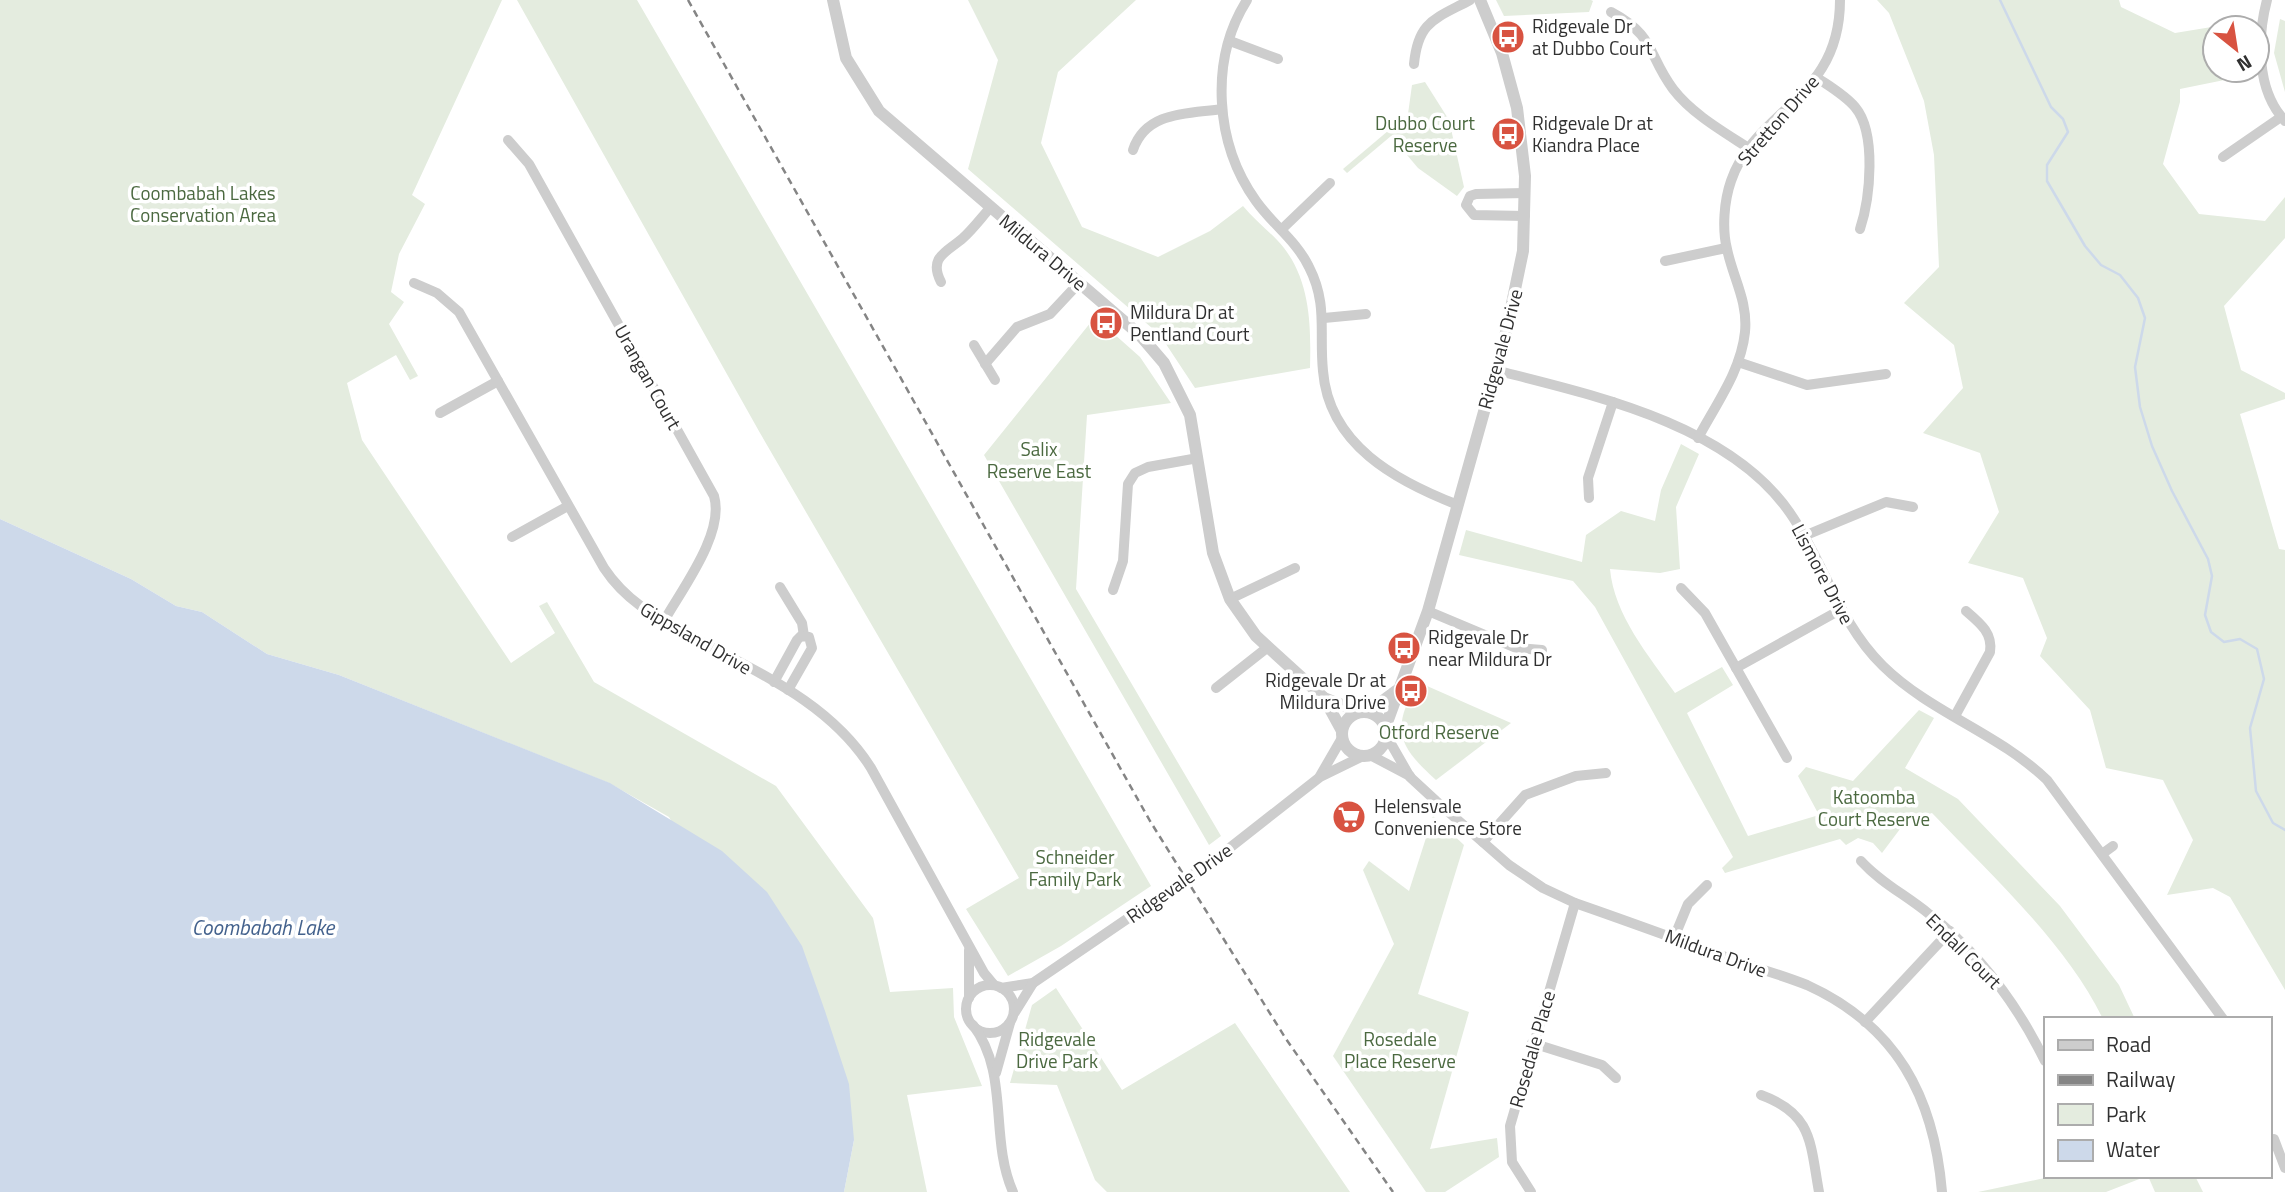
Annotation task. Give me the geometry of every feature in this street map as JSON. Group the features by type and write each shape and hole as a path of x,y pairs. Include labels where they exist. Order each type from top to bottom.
{"street":[{"name":"Mildura Drive","path":"833,0 839,39 866,95 897,129 1140,335 1164,363 1184,398 1198,458 1213,553 1230,598 1256,636 1324,698 1342,735"},
{"path":"1247,0 1237,15 1222,81 1225,131 1241,176 1256,201 1282,229 1309,267 1324,318 1323,373 1330,404 1345,433 1373,463 1429,494 1458,505"},
{"path":"1414,64 1416,43 1423,28 1469,0"},
{"name":"Ridgevale Drive","path":"1386,731 1397,691 1417,647 1428,611 1518,280 1525,216 1522,143 1510,77 1480,0"},
{"name":"Stretton Drive","path":"1698,438 1738,362 1745,331 1741,286 1726,248 1727,195 1736,168 1750,149 1816,77 1833,47 1839,24 1840,0"},
{"path":"2223,156 2283,119 2262,71 2260,42 2267,0"},
{"path":"1611,12 1643,33 1666,79 1684,101 1750,149"},
{"path":"1230,41 1278,59"},
{"path":"1816,77 1856,108 1866,128 1869,177 1860,229"},
{"path":"1133,149 1143,130 1159,119 1222,109"},
{"name":"Urangan Court","path":"508,140 529,164 715,496 718,512 714,530 664,621"},
{"path":"1282,229 1330,183"},
{"path":"1525,193 1476,194 1467,199 1466,205 1474,215 1525,216"},
{"path":"941,282 936,267 937,260 944,251 965,236 990,208"},
{"path":"1665,261 1726,248"},
{"name":"Gippsland Drive","path":"414,283 437,293 459,312 611,579 635,603 829,716 863,754 969,946 998,986"},
{"path":"985,364 1017,327 1050,314 1079,284"},
{"path":"1324,318 1366,314"},
{"path":"974,345 995,380"},
{"path":"1738,362 1807,385 1886,374"},
{"name":"Lismore Drive","path":"1495,370 1613,402 1698,438 1738,463 1774,492 1804,536 1840,610 1856,636 1884,667 1903,683 2023,757 2047,780 2222,1017"},
{"path":"440,412 498,381"},
{"path":"1589,498 1588,478 1613,402"},
{"path":"1113,590 1124,561 1128,484 1135,473 1147,467 1198,458"},
{"path":"1804,536 1886,502 1913,507"},
{"path":"512,537 568,506"},
{"path":"1230,598 1295,568"},
{"path":"780,587 802,623 804,636"},
{"path":"1681,588 1705,613 1787,758"},
{"path":"1736,668 1840,610"},
{"path":"1428,611 1516,648 1542,650"},
{"path":"1955,716 1990,652 1992,643 1980,623 1966,611"},
{"path":"774,682 797,640 804,636"},
{"path":"788,690 812,648 811,639 804,636"},
{"path":"1216,688 1269,647"},
{"name":"Ridgevale Drive","path":"1364,712 1397,691"},
{"name":"Mildura Drive","path":"1324,698 1364,712"},
{"path":"1364,712 1379,718 1386,731 1381,748 1366,756 1349,751 1342,735 1348,719 1364,712"},
{"name":"Mildura Drive","path":"1386,731 1410,777"},
{"name":"Ridgevale Drive","path":"1320,777 1342,735"},
{"name":"Mildura Drive","path":"1366,756 1410,777 1527,878 1575,903 1806,985 1865,1022 1899,1058 1929,1113 1936,1139 1942,1192"},
{"name":"Ridgevale Drive","path":"995,1077 1013,1017 1033,982 1213,861 1320,777 1366,756"},
{"path":"1483,842 1525,795 1576,776 1606,773"},
{"path":"2102,854 2113,846"},
{"name":"Endall Court","path":"1861,861 1878,880 1950,931 2005,992 2044,1059"},
{"path":"1674,938 1688,904 1707,885"},
{"name":"Rosedale Place","path":"1531,1192 1512,1162 1509,1138 1532,1043 1575,903"},
{"path":"1865,1022 1950,931"},
{"name":"Gippsland Drive","path":"969,946 969,998"},
{"name":"Ridgevale Drive","path":"998,986 1033,982"},
{"path":"973,1025 993,1032 1013,1017 1012,999 998,986 979,988 969,998 967,1012 973,1025 984,1040 995,1077 1002,1152 1013,1192"},
{"path":"1532,1043 1602,1065 1616,1078"},
{"path":"1761,1095 1783,1103 1804,1124 1819,1192"},
{"path":"2274,1139 2285,1168"}],"green space":[{"name":"Coombabah Lakes Conservation Area","path":"0,0 502,0 412,195 425,204 399,254 391,292 404,302 389,324 418,376 410,380 396,355 347,383 362,440 511,663 555,633 539,606 547,602 594,682 776,786 873,918 890,992 953,988 954,1017 982,1086 907,1095 927,1192 844,1192 854,1140 669,817 609,783 339,675 267,654 202,612 176,606 131,579 0,519"},
{"name":"Schneider Family Park","path":"517,0 637,0 1151,886 1061,946 1008,976 966,909 1019,878 760,433"},
{"path":"968,0 1136,0 1058,72 1041,143 1082,227 1158,257 1210,231 1243,206 1284,248 1300,276 1308,306 1310,368 1195,388 1160,335 968,169 998,60"},
{"path":"1496,0 1593,1 1589,12 1504,16"},
{"path":"1877,0 2119,0 2121,7 2175,33 2201,29 2201,84 2205,84 2180,89 2180,102 2163,164 2199,214 2265,221 2285,197 2285,238 2224,306 2241,370 2285,393 2285,399 2240,414 2279,549 2285,550 2285,990 2230,897 2213,888 2167,895 2193,840 2163,780 2106,768 2090,710 2040,656 2047,638 2023,578 1968,563 1999,512 1980,453 1923,433 1963,388 1954,345 1904,303 1939,267 1934,155 1924,101 1889,13"},
{"path":"2280,19 2285,21 2285,92 2274,53"},
{"name":"Dubbo Court Reserve","path":"1425,82 1449,120 1464,187 1457,196 1418,168 1391,136 1347,173 1343,169 1408,114 1412,85"},
{"name":"Salix Reserve East","path":"1095,317 1140,357 1171,403 1087,415 1076,589 1221,836 1209,845 984,455"},
{"name":"Katoomba Court Reserve","path":"1681,444 1699,454 1676,507 1680,569 1660,573 1610,569 1613,586 1625,619 1675,693 1722,667 1733,685 1687,713 1748,836 1819,815 1798,776 1806,767 1853,781 1919,710 1934,718 1905,768 1958,799 2060,906 2119,985 2134,1017 2102,1017 2069,963 2048,937 1932,813 1906,821 1882,853 1873,843 1858,838 1846,845 1840,839 1725,873 1722,868 1733,857 1595,607 1573,581 1459,555 1466,530 1582,562 1586,535 1621,511 1655,521 1661,490"},
{"name":"Otford Reserve","path":"1418,682 1511,723 1436,780 1413,757 1402,736 1404,712"},
{"name":"Rosedale Place Reserve","path":"1433,816 1464,845 1418,994 1469,1012 1430,1149 1497,1138 1499,1157 1445,1192 1426,1192 1333,1056 1394,944 1363,870 1369,861 1409,891"},
{"name":"Ridgevale Drive Park","path":"1056,988 1122,1090 1235,1023 1350,1192 1107,1192 1095,1180 1057,1085 1010,1083 1032,1005"},
{"path":"2044,1178 2142,1178 2106,1192 1978,1192"},
{"path":"2149,1178 2196,1178 2203,1192 2155,1192"}],"water":[{"name":"Coombabah Lake","path":"0,519 131,579 176,606 202,612 267,654 339,675 610,783 722,851 767,892 802,946 849,1084 854,1140 844,1192 0,1192"}],"waterway":[{"path":"2000,0 2051,107 2063,119 2068,132 2047,165 2047,181 2085,246 2101,265 2120,275 2138,298 2145,318 2135,367 2140,407 2152,446 2172,491 2208,559 2212,576 2205,615 2211,632 2224,642 2240,639 2257,649 2264,679 2250,728 2256,791 2273,823 2285,830"}],"railway":[{"path":"688,0 1150,821 1286,1039 1393,1192"}],"place":[{"name":"Ridgevale Dr at Dubbo Court","path":"1508,37"},
{"name":"Ridgevale Dr at Kiandra Place","path":"1508,134"},
{"name":"Mildura Dr at Pentland Court","path":"1106,323"},
{"name":"Ridgevale Dr near Mildura Dr","path":"1404,648"},
{"name":"Ridgevale Dr at Mildura Drive","path":"1411,691"},
{"name":"Helensvale Convenience Store","path":"1349,817"}]}
